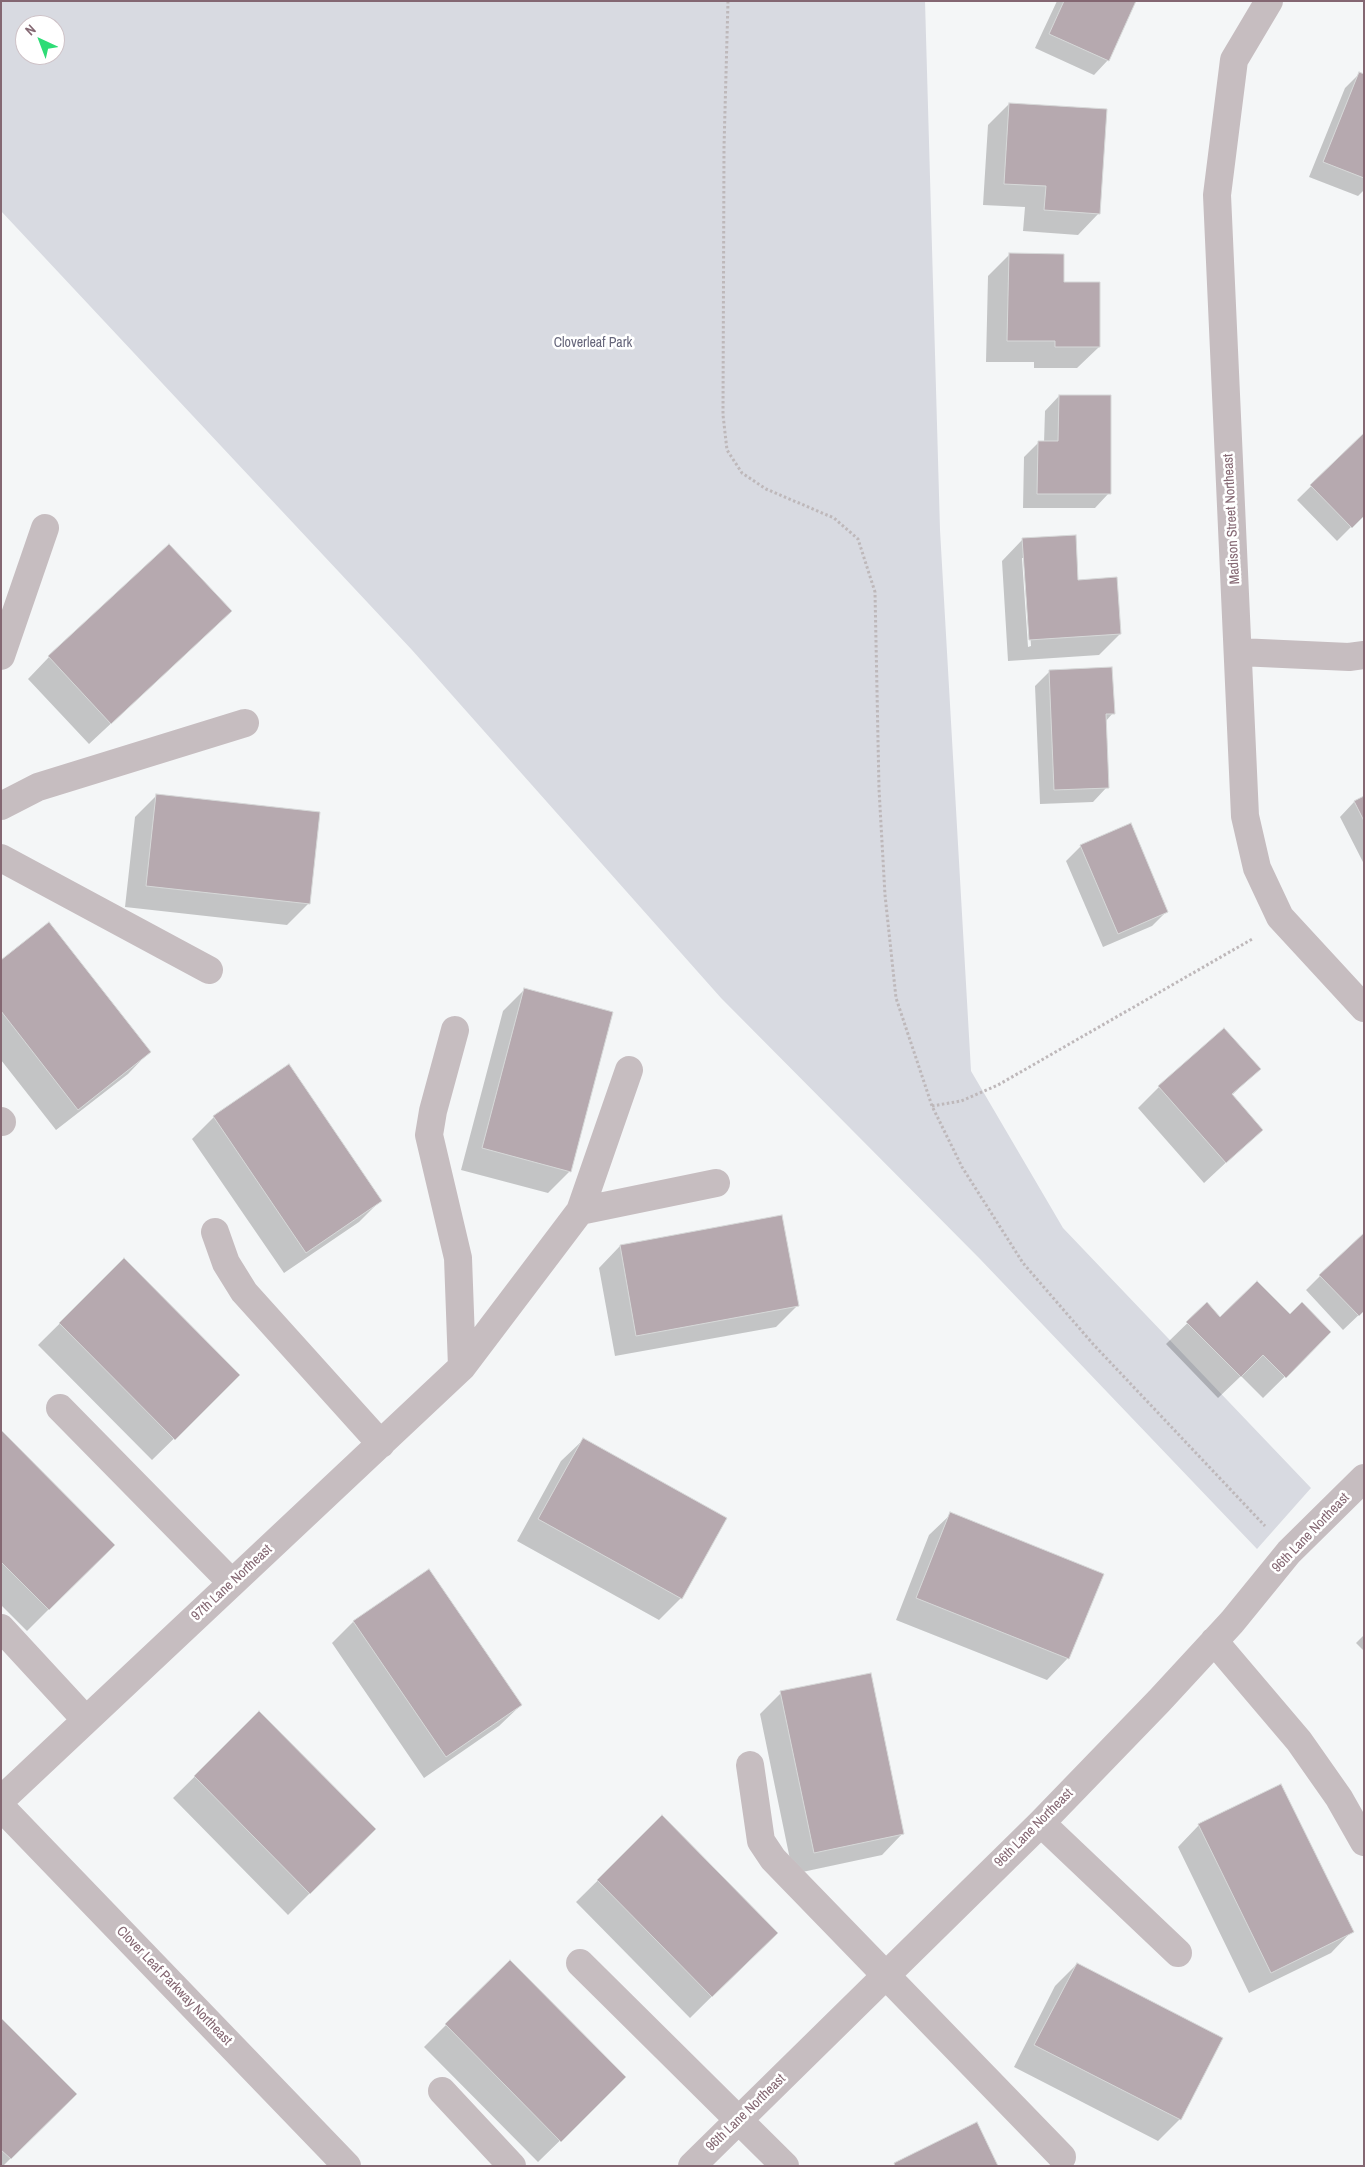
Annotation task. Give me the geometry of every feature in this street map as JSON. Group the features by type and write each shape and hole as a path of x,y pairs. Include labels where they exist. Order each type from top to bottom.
{"street":[{"name":"Madison Street Northeast","path":"1269,1 1234,60 1217,196 1245,816 1257,868 1280,917 1364,1008"},
{"path":"1,656 44,528"},
{"path":"1238,652 1349,657 1364,654"},
{"path":"1,806 38,787 245,723"},
{"path":"1,858 209,970"},
{"path":"455,1030 433,1111 429,1135 458,1258 462,1367"},
{"name":"97th Lane Northeast","path":"1,1800 462,1367 580,1211 629,1070"},
{"path":"580,1211 716,1183"},
{"path":"215,1232 226,1263 244,1292 381,1444"},
{"path":"60,1408 232,1583"},
{"name":"96th Lane Northeast","path":"692,2166 1040,1823 1214,1641 1289,1552 1364,1478"},
{"path":"1,1628 86,1720"},
{"path":"1214,1641 1299,1741 1339,1798 1364,1842"},
{"path":"750,1765 761,1840 773,1859 1062,2157"},
{"name":"Clover Leaf Parkway Northeast","path":"1,1807 347,2166"},
{"path":"1040,1823 1178,1953"},
{"path":"580,1963 785,2166"},
{"path":"442,2091 512,2166"}],"path":[{"path":"728,1 724,147 722,415 727,450 742,473 766,489 834,518 858,539 875,592 878,789 885,895 895,989 896,998 932,1106 962,1167 1023,1263 1093,1344 1289,1552"},
{"path":"932,1106 960,1101 998,1084 1251,940 1280,917"}],"green space":[{"name":"Cloverleaf Park","path":"1,1 925,1 940,530 971,1071 1063,1228 1311,1488 1257,1549 980,1259 721,998 412,650 1,211"}],"building":[{"path":"1064,1 1136,1 1109,61 1049,34"},
{"path":"1359,72 1364,74 1364,178 1323,162"},
{"path":"1009,103 1107,109 1100,214 1044,210 1046,186 1004,184"},
{"path":"1009,253 1064,254 1064,282 1100,282 1100,347 1055,347 1055,341 1007,341"},
{"path":"1059,395 1111,395 1111,494 1037,494 1038,441 1058,441"},
{"path":"1364,433 1364,516 1352,528 1310,485"},
{"path":"1076,535 1078,580 1117,577 1121,634 1029,640 1022,538"},
{"path":"169,544 232,611 111,724 48,656"},
{"path":"1112,667 1115,714 1106,714 1109,788 1054,790 1049,670"},
{"path":"156,794 320,812 310,904 146,886"},
{"path":"1364,796 1364,821 1354,801"},
{"path":"1131,823 1168,912 1118,934 1080,845"},
{"path":"49,922 151,1052 78,1110 1,1011 1,960"},
{"path":"524,988 613,1012 571,1172 482,1148"},
{"path":"1224,1028 1261,1069 1232,1094 1263,1130 1226,1163 1158,1086"},
{"path":"289,1064 382,1201 306,1253 213,1116"},
{"path":"782,1215 799,1306 636,1336 620,1245"},
{"path":"1364,1233 1364,1311 1359,1316 1319,1275"},
{"path":"124,1258 240,1375 175,1440 59,1323"},
{"path":"1257,1281 1290,1314 1302,1302 1331,1332 1286,1378 1263,1355 1241,1377 1186,1322 1207,1302 1220,1317"},
{"path":"1,1430 115,1545 49,1610 1,1562"},
{"path":"583,1438 727,1518 682,1599 538,1519"},
{"path":"950,1512 1104,1574 1069,1659 916,1598"},
{"path":"429,1569 522,1705 446,1757 353,1621"},
{"path":"871,1673 904,1834 814,1853 780,1691"},
{"path":"259,1711 376,1829 310,1894 194,1776"},
{"path":"1281,1784 1354,1932 1271,1973 1198,1824"},
{"path":"662,1815 778,1933 712,1997 597,1880"},
{"path":"510,1960 626,2077 561,2142 445,2024"},
{"path":"1077,1963 1223,2038 1181,2120 1034,2045"},
{"path":"1,2018 77,2094 11,2159 1,2150"},
{"path":"977,2122 998,2166 895,2166 894,2163"}]}
